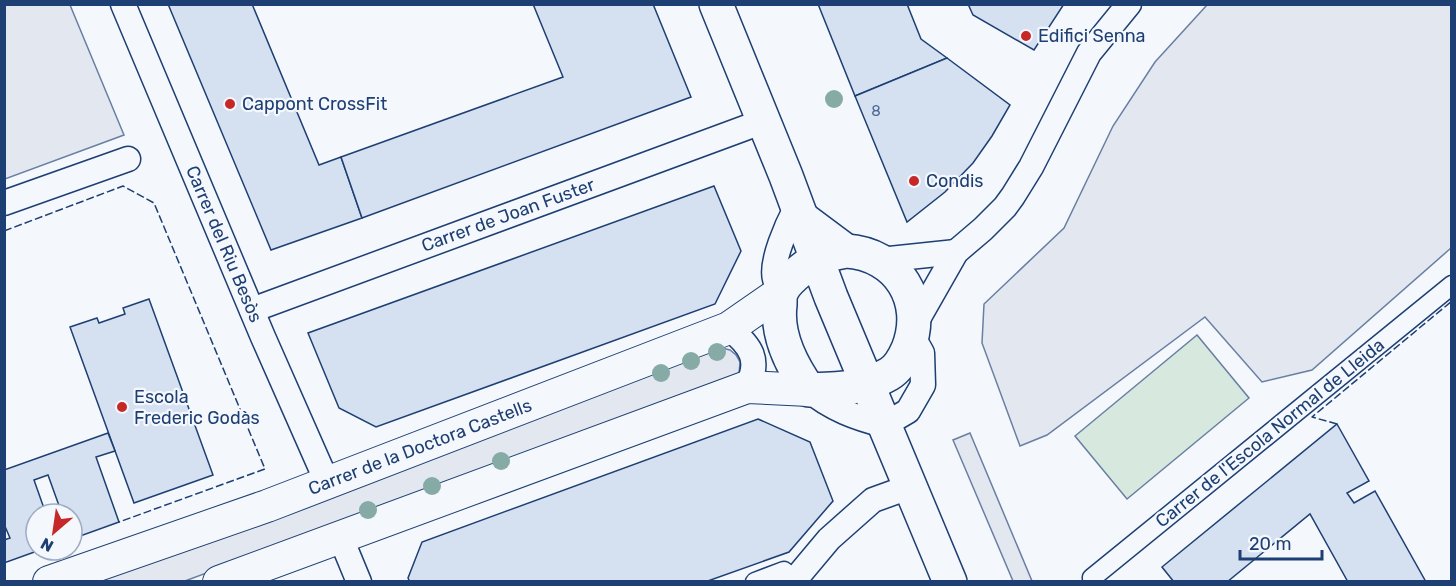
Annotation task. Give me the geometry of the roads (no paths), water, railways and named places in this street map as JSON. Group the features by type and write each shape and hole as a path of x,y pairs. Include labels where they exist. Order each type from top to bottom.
{"main road":[{"path":"716,4 867,384 950,582"},
{"path":"830,253 868,256 895,272 907,287 913,305 914,330 906,353 891,373 867,384 845,389 809,390 797,373 782,338 779,312 781,292 792,278 817,259 830,253"}],"street":[{"name":"Carrer del Riu Besòs","path":"123,4 327,482"},
{"path":"219,582 747,387 809,390 826,403 855,417 884,425 908,411 923,385 922,353 914,330 956,252 1005,207 1031,167 1089,53 1129,4"},
{"name":"Carrer de Joan Fuster","path":"252,310 764,121"},
{"path":"4,203 128,159"},
{"path":"781,292 774,277 777,260 781,241 796,207 868,256 956,252"},
{"name":"Carrer de l'Escola Normal de Lleida","path":"1093,582 1092,578 1452,285"},
{"name":"Carrer de la Doctora Castells","path":"49,582 267,506 729,328 781,292"},
{"path":"729,328 742,339 751,352 754,363 747,387"},
{"path":"754,582 788,576 873,500 909,487"},
{"path":"340,536 359,582"}],"place":[{"name":"Edifici Senna","path":"1026,36"},
{"name":"Cappont CrossFit","path":"230,104"},
{"name":"Condis","path":"914,181"},
{"name":"Escola Frederic Godàs","path":"122,407"}]}
